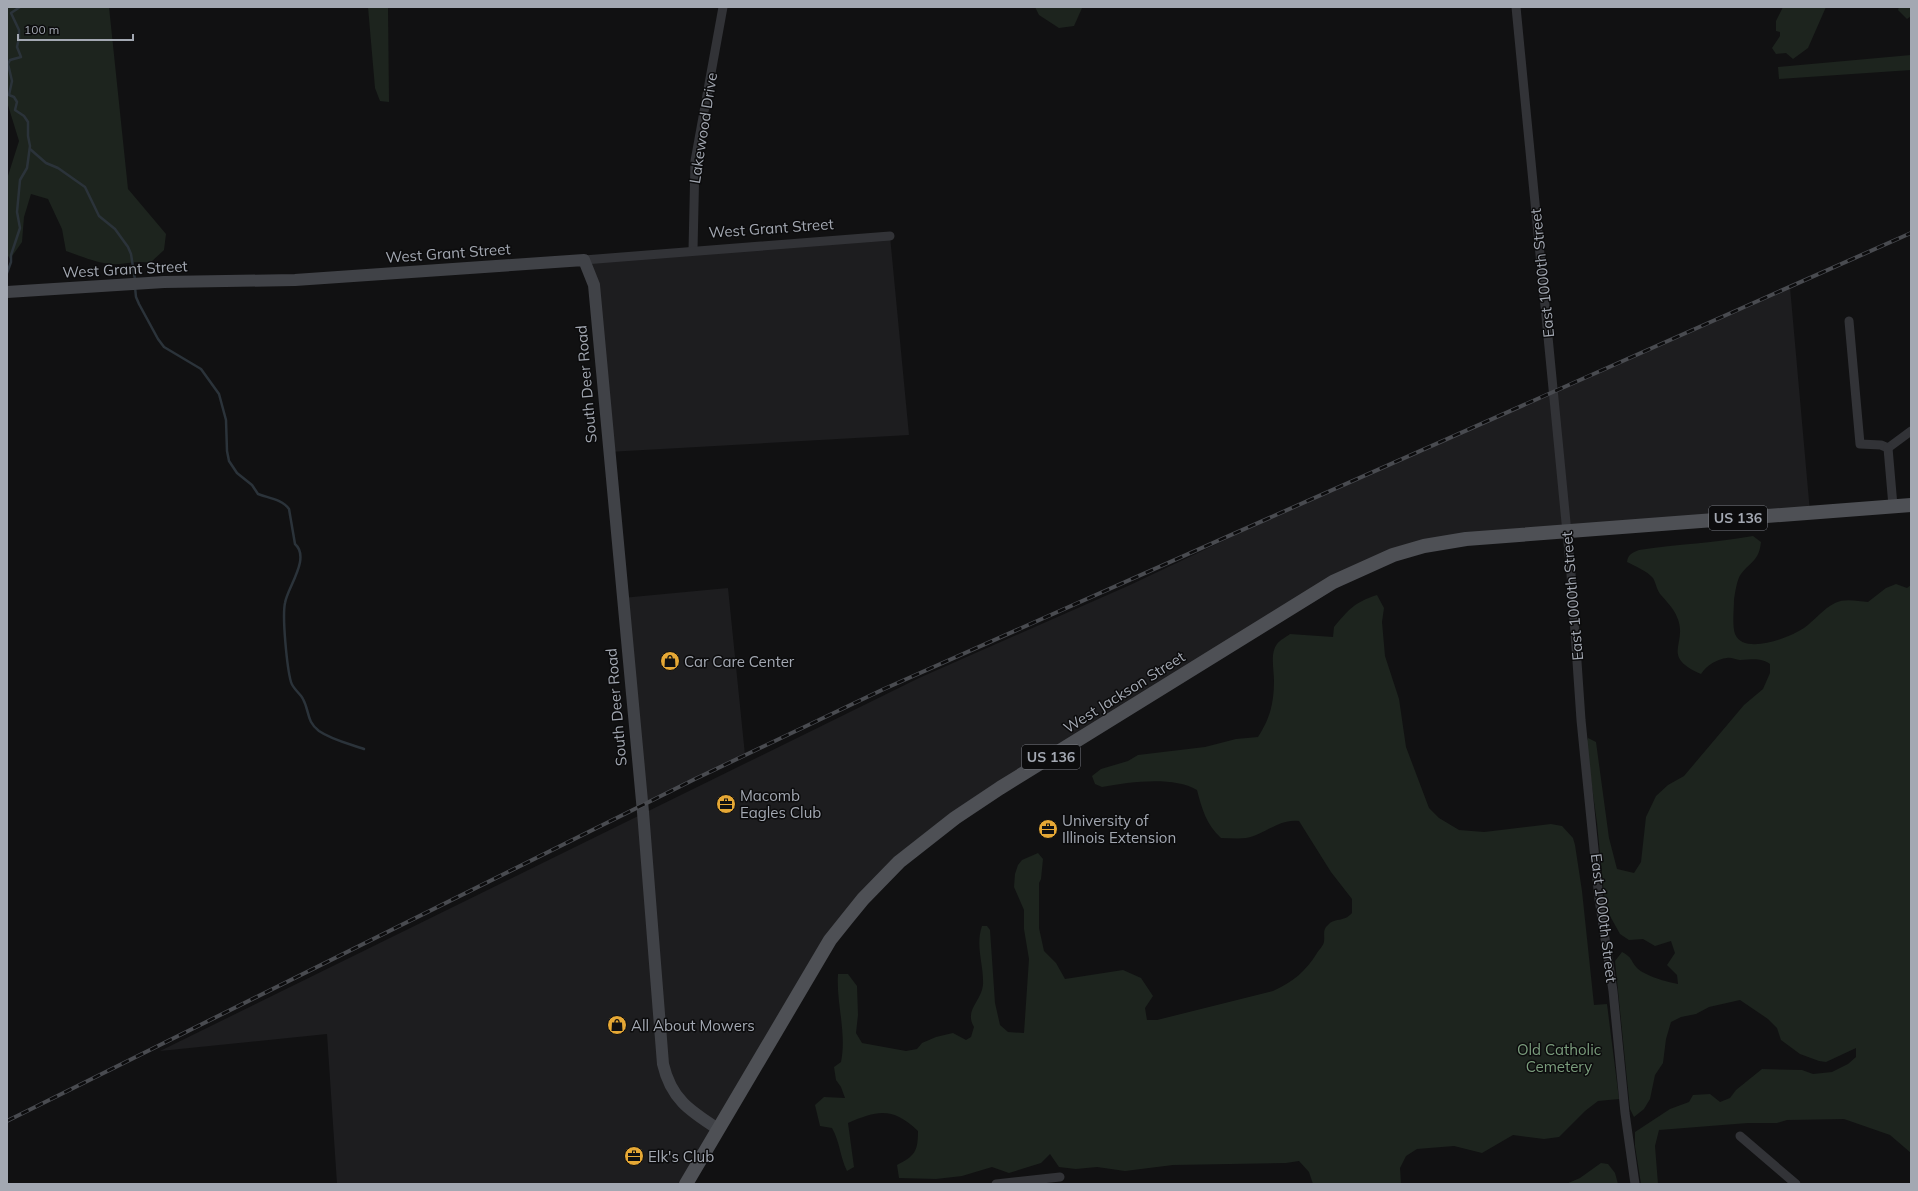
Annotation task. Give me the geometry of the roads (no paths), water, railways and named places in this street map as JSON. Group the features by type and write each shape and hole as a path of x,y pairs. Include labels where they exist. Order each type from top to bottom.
{"main road":[{"name":"West Grant Street","path":"7,292 164,282 295,280 584,260"},
{"name":"South Deer Road","path":"584,260 594,285 643,812 663,1064 667,1079 679,1099 689,1110 718,1129"},
{"name":"US 136","path":"1565,531 1911,505"},
{"name":"West Jackson Street","path":"686,1184 830,940 862,899 899,862 955,818 1311,594 1355,571 1393,555 1424,546 1466,539 1565,531"}],"street":[{"name":"Lakewood Drive","path":"693,250 695,161 723,7"},
{"name":"East 1000th Street","path":"1516,7 1565,531 1572,582 1581,720 1599,899 1613,991 1635,1184"},
{"name":"West Grant Street","path":"584,260 693,250 890,236"},
{"path":"1849,321 1860,444 1881,445 1888,448"},
{"path":"1888,448 1911,431"},
{"path":"1888,448 1893,506"},
{"path":"1740,1136 1796,1184"},
{"path":"996,1184 1060,1177"}],"waterway":[{"path":"7,273 20,228 17,212 20,180 27,168 30,146 28,122 24,116 15,110 17,102 14,97 9,95 12,81 8,64 10,60 21,57 17,47 19,30 11,13 20,7"},
{"path":"30,149 46,163 58,168 85,187 99,216 115,229 128,247 131,254 135,280"},
{"path":"135,287 136,297 139,304 164,347 201,369 219,394 226,420 227,451 229,461 237,473 252,485 258,494 279,501 289,509 295,544 299,550 300,557 297,573 287,597 284,610 285,642 291,682 293,687 303,699 312,724 319,731 341,742 364,749"}],"railway":[{"path":"7,1121 695,779 884,689 1911,233"}],"place":[{"name":"Car Care Center","path":"670,661"},
{"name":"Macomb Eagles Club","path":"726,804"},
{"name":"University of Illinois Extension","path":"1048,829"},
{"name":"All About Mowers","path":"617,1025"},
{"name":"Elk's Club","path":"634,1156"}],"park label":[{"name":"Old Catholic Cemetery","path":"1559,1058"}]}
